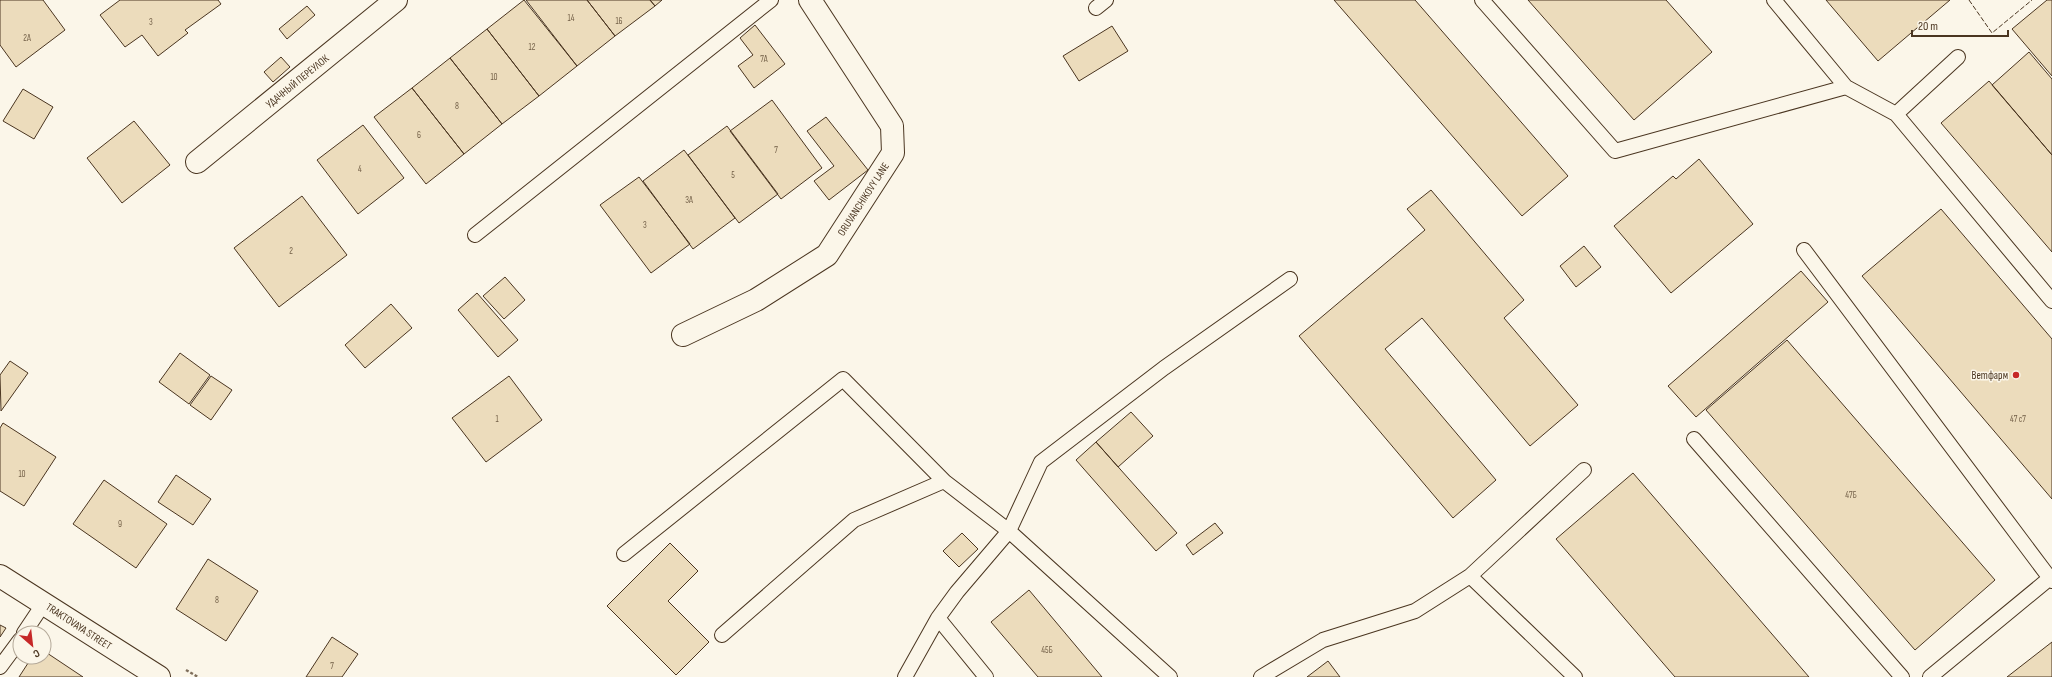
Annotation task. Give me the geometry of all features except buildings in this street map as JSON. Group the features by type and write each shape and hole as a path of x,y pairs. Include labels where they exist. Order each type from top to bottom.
{"street":[{"name":"УДАЧНЫЙ ПЕРЕУЛОК","path":"197,162 396,0"},
{"name":"ORUVANCHIKOVY LANE","path":"683,335 756,300 826,255 893,153 892,126 810,0"},
{"name":"TRAKTOVAYA STREET","path":"0,576 159,677"}],"lane":[{"path":"474,235 771,0"},
{"path":"1482,0 1615,151 1846,87"},
{"path":"1774,0 1846,87 1896,114 2052,301"},
{"path":"1896,114 1958,57"},
{"path":"1804,250 2051,580 1930,677"},
{"path":"905,677 938,618 957,592 1010,531 1041,462 1164,368 1290,279"},
{"path":"624,554 842,379 944,481 1010,531 1170,677"},
{"path":"1694,439 1902,677"},
{"path":"1261,677 1323,640 1415,611 1470,576 1584,470"},
{"path":"722,635 854,520 944,481"},
{"path":"1470,576 1575,677"},
{"path":"29,625 44,603"},
{"path":"938,618 986,677"},
{"path":"0,667 12,651"}],"fence":[{"path":"1969,0 1992,33 2032,0"}],"place":[{"name":"Ветфарм","path":"2016,375"}]}
